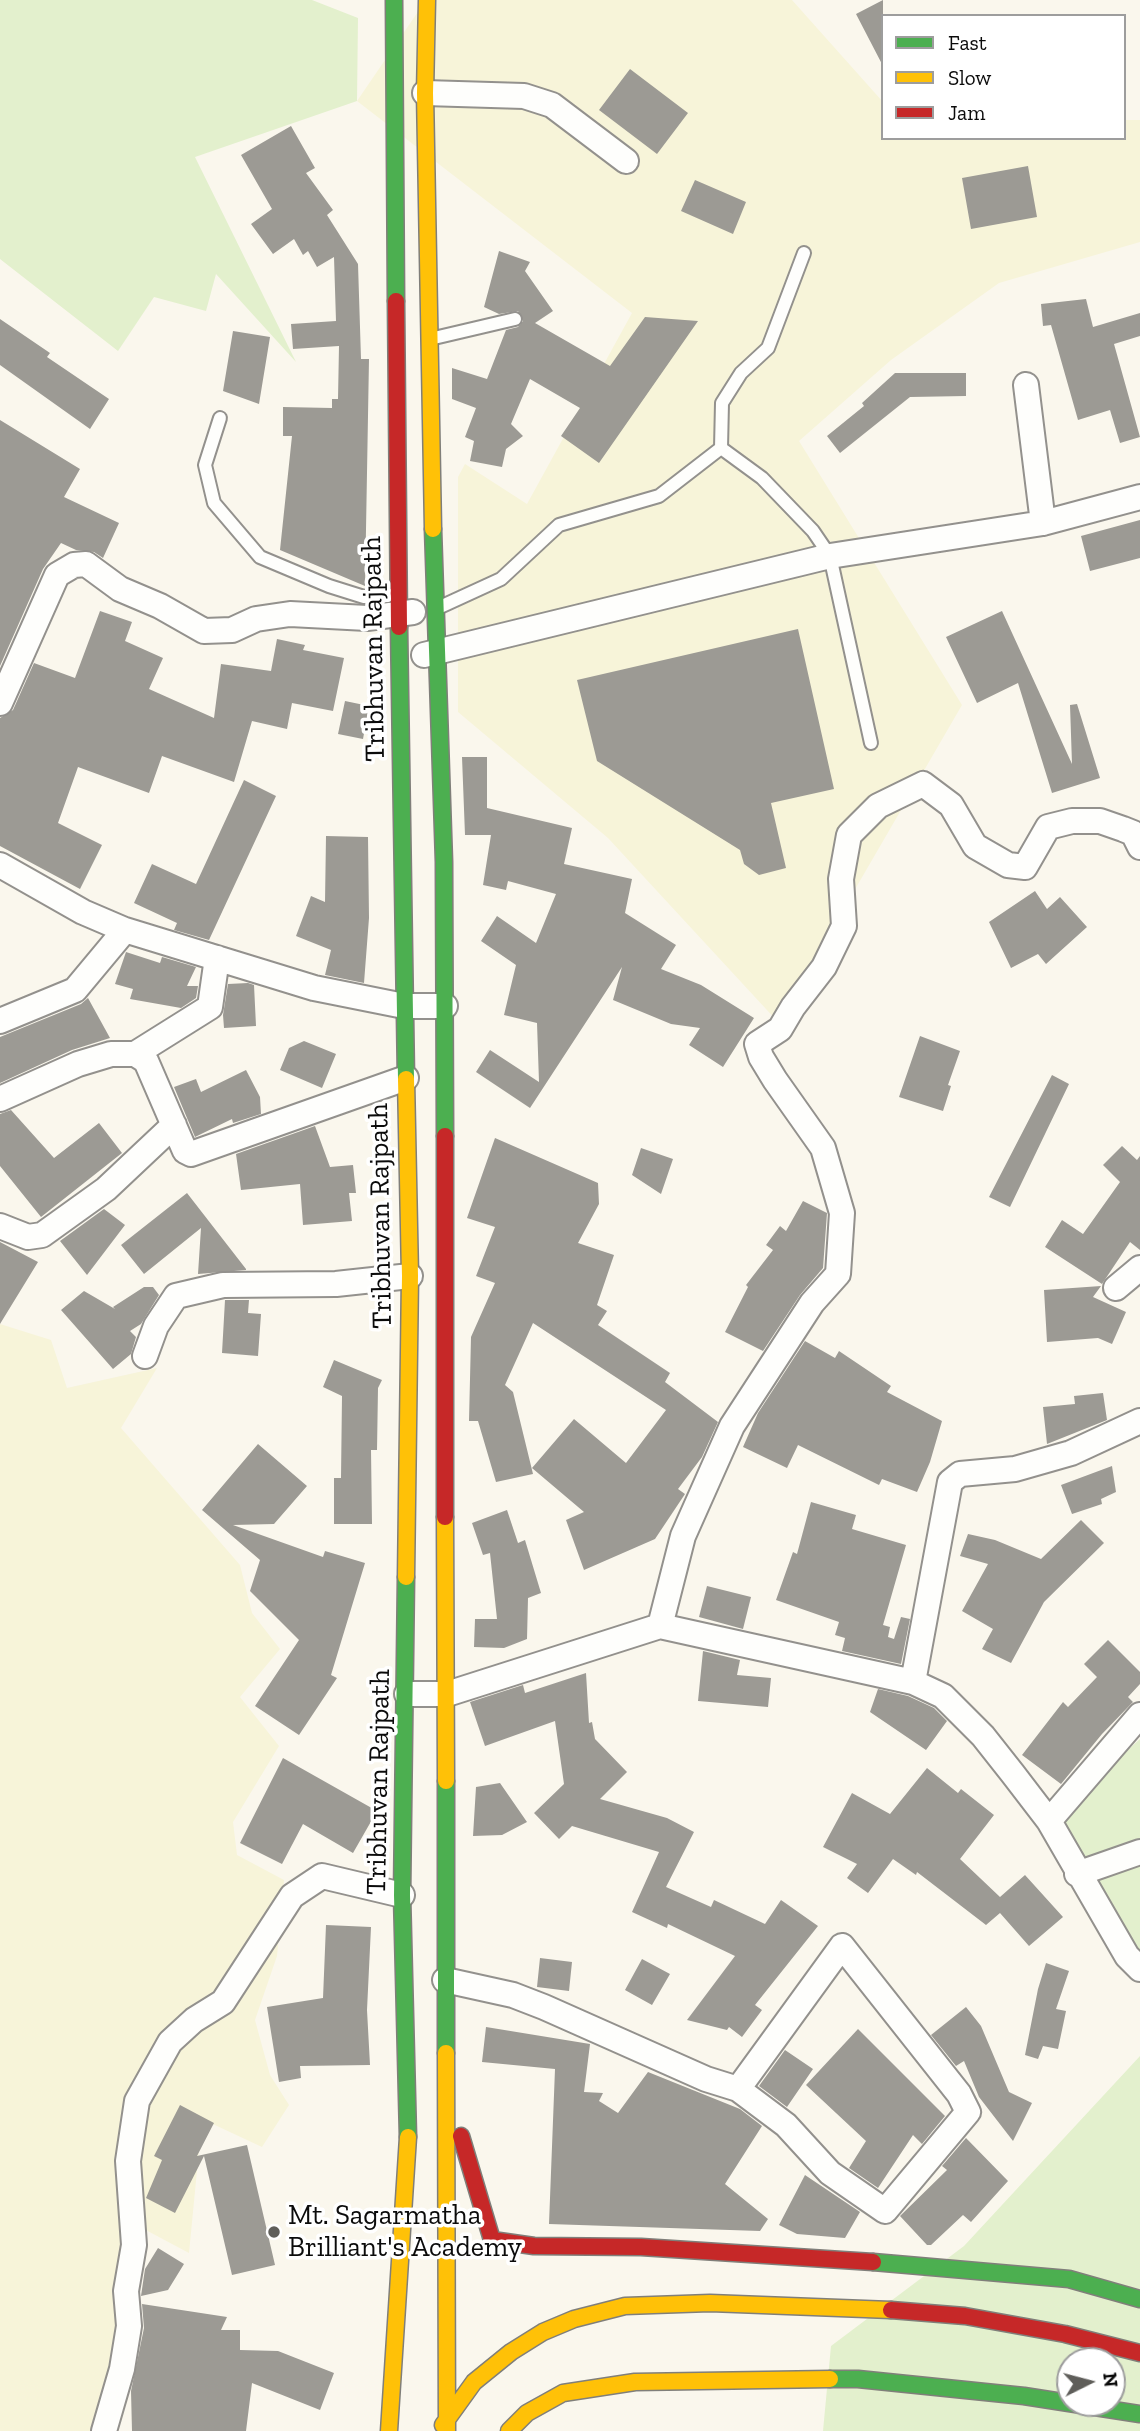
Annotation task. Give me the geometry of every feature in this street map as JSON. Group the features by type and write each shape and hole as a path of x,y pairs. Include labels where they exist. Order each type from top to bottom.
{"highway":[{"name":"Tribhuvan Rajpath","path":"394,0 414,338 434,610 444,862 447,2431"},
{"name":"Tribhuvan Rajpath","path":"389,2431 408,2141 402,1895 407,1694 410,1276 399,604 414,338 427,0"},
{"path":"446,2048 463,2149 492,2239 534,2246 642,2247 771,2254 994,2272 1069,2279 1140,2299"},
{"path":"439,2431 474,2382 542,2332 574,2319 625,2306 723,2304 859,2308 965,2316 1065,2334 1140,2353"},
{"path":"509,2431 527,2413 563,2393 635,2382 858,2379 1024,2396 1140,2414"}],"street":[{"path":"425,93 524,96 552,105 626,161"},
{"path":"1026,385 1043,523"},
{"path":"399,656 436,655 830,556 1043,523 1140,497"},
{"path":"0,703 57,575 74,565 86,564 120,589 160,606 204,631 232,630 256,619 290,614 367,618 399,604 434,610"},
{"path":"660,1626 683,1536 732,1426 792,1331 838,1274 842,1213 823,1148 775,1080 761,1057 757,1044 780,1029 793,1007 824,967 844,926 841,879 849,835 878,806 923,784 951,805 975,846 1008,865 1025,867 1048,827 1072,821 1131,822 1140,847"},
{"path":"3,869 83,912 124,930 314,988 404,1006 445,1006"},
{"path":"0,1021 75,990 124,930"},
{"path":"0,1099 78,1064 111,1054 135,1054 210,1007 217,958"},
{"path":"135,1054 146,1061 185,1151 191,1154 406,1078"},
{"path":"0,1226 28,1237 42,1235 106,1189 174,1125"},
{"path":"1116,1288 1140,1268"},
{"path":"145,1356 156,1326 176,1296 223,1285 336,1284 410,1276"},
{"path":"913,1682 950,1482 960,1474 1015,1469 1071,1453 1140,1421"},
{"path":"407,1694 447,1693 660,1626 913,1682 943,1696 983,1736 1049,1821 1077,1874 1127,1956 1140,1969"},
{"path":"1049,1821 1140,1716"},
{"path":"1077,1874 1140,1852"},
{"path":"104,2431 122,2369 130,2326 126,2291 134,2245 130,2149 137,2101 170,2042 194,2020 223,2002 292,1896 322,1876 402,1895"},
{"path":"445,1980 534,2003 706,2079 737,2089 786,2125 830,2172 884,2211 968,2112 959,2094 842,1947 737,2089"}],"lane":[{"path":"721,448 722,403 741,373 768,348 804,253"},
{"path":"414,338 515,319"},
{"path":"220,418 205,464 214,503 260,557 329,586 399,604"},
{"path":"721,448 762,478 813,531 830,556 871,743"},
{"path":"434,610 501,579 559,525 659,496 721,448"}],"shaded area":[{"path":"426,0 792,0 881,100 881,140 1126,140 1126,120 1140,120 1140,242 999,283 891,360 799,441 962,705 778,1022 608,838 458,712 458,477 465,464 527,504 632,313 357,101"},
{"path":"0,1324 51,1340 67,1388 157,1368 121,1428 240,1565 252,1613 280,1649 240,1697 279,1746 233,1822 237,1855 284,1880 277,1956 255,2020 270,2075 289,2105 262,2147 202,2119 189,2253 142,2228 101,2431 0,2431"}],"green space":[{"path":"0,0 312,0 358,18 357,101 195,157 296,362 216,274 206,311 154,297 118,351 0,259"},
{"path":"1140,1739 1140,1953 1049,1821"},
{"path":"1140,2056 1140,2431 823,2431 831,2346 964,2246"}],"building":[{"path":"883,0 881,62 856,14"},
{"path":"630,69 688,113 657,154 599,110"},
{"path":"291,126 315,168 306,173 333,210 327,215 358,264 361,359 369,359 365,586 280,550 292,436 283,436 283,407 332,408 332,399 338,399 339,346 293,349 291,324 336,321 334,257 317,267 308,251 303,255 294,239 273,254 251,224 272,209 241,155"},
{"path":"1028,166 1037,217 971,229 962,178"},
{"path":"695,180 746,202 733,234 681,211"},
{"path":"499,251 530,262 525,271 553,311 535,323 610,366 645,317 698,321 599,463 561,436 580,408 530,379 511,424 523,436 506,449 502,467 470,461 474,441 465,437 476,408 452,399 452,368 487,379 506,330 518,327 523,321 518,311 499,314 484,307"},
{"path":"1086,299 1093,327 1140,313 1140,336 1114,344 1140,437 1120,443 1110,410 1078,420 1051,325 1043,326 1041,304"},
{"path":"0,319 50,353 47,357 109,399 90,429 0,365"},
{"path":"233,331 270,337 259,404 223,391"},
{"path":"895,373 966,373 966,396 910,397 840,453 827,436 864,406 862,403"},
{"path":"0,420 80,469 64,497 119,523 103,558 94,552 76,550 61,543 43,569 0,666"},
{"path":"1140,520 1140,558 1090,571 1081,536"},
{"path":"100,611 132,622 125,641 163,658 149,689 214,718 221,664 271,671 277,639 305,645 303,650 344,658 333,711 292,703 287,729 252,721 234,782 162,756 149,793 78,767 58,823 102,845 80,889 0,846 0,718 13,710 34,663 75,678"},
{"path":"1002,611 1072,764 1070,705 1077,704 1100,778 1052,793 1018,683 977,703 946,637"},
{"path":"798,629 834,789 771,803 786,868 759,875 744,864 740,850 597,761 577,680"},
{"path":"345,701 369,706 363,739 338,734"},
{"path":"462,757 487,757 487,808 572,828 564,864 632,879 625,913 676,945 661,969 701,985 754,1018 723,1067 689,1045 700,1028 671,1024 613,1000 622,967 530,1108 476,1072 490,1050 539,1082 537,1023 504,1015 516,965 481,941 497,916 536,943 556,894 508,881 506,890 483,885 491,835 465,835"},
{"path":"244,780 276,796 209,940 174,930 177,923 134,903 152,864 196,884"},
{"path":"326,836 368,837 369,918 364,983 325,975 331,950 296,936 311,896 325,902"},
{"path":"1035,891 1047,909 1060,897 1087,927 1046,964 1038,954 1011,968 989,922"},
{"path":"126,952 160,963 162,957 196,967 187,986 198,986 196,998 181,1008 130,999 133,989 115,984"},
{"path":"228,984 254,985 256,1026 224,1028 223,1015"},
{"path":"88,998 110,1038 72,1050 0,1083 0,1037 81,1004"},
{"path":"920,1036 960,1051 948,1085 951,1086 943,1111 899,1097"},
{"path":"304,1041 336,1054 322,1088 280,1070 289,1048"},
{"path":"246,1070 260,1097 261,1114 233,1123 232,1119 195,1137 174,1087 196,1079 201,1092"},
{"path":"1052,1075 1069,1084 1010,1207 989,1197"},
{"path":"11,1110 54,1158 99,1123 122,1153 41,1217 0,1166 0,1114"},
{"path":"315,1126 330,1167 353,1165 356,1193 349,1193 352,1221 303,1225 300,1184 241,1190 236,1154"},
{"path":"495,1138 598,1183 599,1204 578,1243 614,1255 597,1305 607,1311 598,1325 670,1373 665,1382 718,1422 702,1457 678,1489 685,1494 655,1539 584,1570 566,1520 584,1512 532,1468 574,1419 626,1463 666,1410 533,1323 505,1385 513,1392 533,1474 496,1482 478,1421 469,1421 471,1337 495,1283 476,1276 495,1227 467,1218"},
{"path":"1122,1146 1137,1160 1140,1156 1140,1250 1130,1242 1102,1284 1045,1247 1062,1220 1083,1234 1120,1182 1103,1165"},
{"path":"641,1148 673,1159 661,1194 632,1175"},
{"path":"187,1193 246,1270 198,1274 201,1228 144,1274 121,1245"},
{"path":"803,1201 827,1213 823,1268 800,1295 763,1351 725,1332 748,1287 746,1285 773,1250 766,1245 780,1226 786,1231"},
{"path":"104,1209 125,1225 87,1275 60,1241"},
{"path":"0,1242 38,1262 0,1324"},
{"path":"1101,1286 1093,1297 1126,1312 1112,1344 1098,1338 1047,1342 1044,1290"},
{"path":"144,1287 153,1287 159,1295 141,1324 130,1331 136,1337 131,1354 113,1369 61,1310 84,1291 115,1309 113,1307"},
{"path":"225,1300 249,1300 248,1313 261,1314 258,1356 222,1353"},
{"path":"805,1341 835,1358 839,1351 891,1386 887,1392 942,1421 930,1462 917,1492 882,1479 879,1485 798,1445 787,1468 743,1447 758,1413"},
{"path":"334,1360 382,1380 378,1388 377,1450 371,1450 372,1524 334,1524 334,1478 341,1478 342,1396 323,1387"},
{"path":"1103,1393 1107,1420 1047,1444 1043,1407 1075,1404 1074,1396"},
{"path":"258,1444 307,1486 274,1524 233,1525 323,1557 325,1551 365,1563 331,1675 337,1678 299,1735 255,1706 299,1640 250,1591 260,1560 202,1510"},
{"path":"1112,1466 1116,1492 1101,1499 1102,1504 1072,1514 1061,1485"},
{"path":"811,1502 856,1515 852,1529 906,1545 883,1625 890,1627 888,1637 894,1639 901,1617 910,1619 901,1664 842,1651 845,1638 835,1635 839,1622 776,1600 793,1552 797,1554"},
{"path":"507,1510 518,1543 525,1540 541,1593 528,1598 527,1639 504,1648 474,1647 475,1619 497,1619 490,1553 483,1555 472,1523"},
{"path":"1081,1520 1104,1543 1044,1602 1011,1663 982,1649 993,1629 962,1611 988,1564 960,1556 968,1534 995,1540 1041,1559"},
{"path":"707,1586 751,1597 743,1629 699,1617"},
{"path":"1108,1640 1140,1672 1140,1684 1128,1697 1133,1702 1102,1734 1061,1784 1022,1755 1063,1702 1068,1707 1097,1677 1084,1664"},
{"path":"703,1651 740,1660 737,1675 771,1678 768,1707 698,1701"},
{"path":"586,1673 589,1723 592,1722 595,1739 627,1772 600,1799 667,1818 694,1832 666,1887 711,1907 714,1900 765,1924 781,1900 818,1926 755,2005 762,2010 742,2037 729,2027 727,2030 687,2020 735,1956 668,1924 667,1928 632,1912 659,1852 572,1826 559,1839 534,1813 564,1784 555,1721 485,1746 470,1702 523,1685 525,1693"},
{"path":"878,1689 908,1696 934,1708 947,1721 926,1750 870,1712"},
{"path":"283,1758 377,1811 353,1853 303,1824 282,1864 240,1843"},
{"path":"927,1768 958,1793 961,1789 994,1815 960,1859 1000,1897 1025,1875 1063,1917 1029,1946 1000,1913 986,1925 917,1872 916,1875 893,1859 868,1893 847,1878 857,1864 823,1847 852,1793 890,1814"},
{"path":"500,1783 527,1822 502,1835 473,1836 476,1787"},
{"path":"326,1925 371,1927 367,2010 370,2065 300,2066 301,2078 279,2082 267,2007 323,1998"},
{"path":"540,1958 572,1962 569,1991 537,1987"},
{"path":"642,1959 670,1974 652,2005 625,1990"},
{"path":"1046,1963 1069,1971 1056,2009 1066,2011 1058,2049 1043,2046 1038,2059 1025,2055"},
{"path":"966,2007 981,2026 1009,2092 1032,2103 1013,2141 979,2097 964,2061 956,2066 931,2035"},
{"path":"486,2027 590,2044 584,2092 603,2093 599,2101 618,2113 648,2072 740,2109 762,2126 725,2184 768,2219 760,2231 549,2224 555,2069 482,2062"},
{"path":"858,2029 945,2116 922,2144 913,2135 878,2188 849,2168 866,2141 806,2085"},
{"path":"785,2050 813,2069 787,2107 759,2086"},
{"path":"180,2105 214,2123 197,2156 247,2145 275,2265 232,2275 204,2156 175,2213 146,2198 162,2160 154,2156"},
{"path":"966,2138 1008,2181 971,2222 963,2215 931,2245 927,2245 900,2216 947,2170 942,2166"},
{"path":"805,2175 860,2212 845,2238 797,2234 779,2225"},
{"path":"158,2248 184,2264 168,2290 141,2296 145,2269"},
{"path":"142,2304 227,2317 221,2330 240,2330 240,2350 278,2351 334,2373 320,2410 252,2383 246,2431 132,2431 131,2391 144,2328"}],"traffic: fast":[{"path":"394,0 396,301"},
{"path":"433,529 444,862 445,1136"},
{"path":"399,627 406,1079"},
{"path":"406,1577 402,1895 408,2137"},
{"path":"446,1781 446,2053"},
{"path":"873,2262 1069,2279 1140,2299"},
{"path":"830,2379 858,2379 1024,2396 1140,2414"}],"traffic: slow":[{"path":"427,0 425,93 433,529"},
{"path":"406,1079 410,1276 406,1577"},
{"path":"445,1517 446,1781"},
{"path":"446,2053 447,2431"},
{"path":"389,2431 408,2137"},
{"path":"443,2425 474,2382 511,2352 543,2332 574,2319 625,2306 710,2303 891,2310"},
{"path":"509,2431 527,2413 563,2393 635,2382 830,2379"}],"traffic: jam":[{"path":"396,301 399,627"},
{"path":"445,1136 445,1517"},
{"path":"461,2136 492,2240 534,2246 641,2247 873,2262"},
{"path":"891,2310 965,2316 1065,2334 1140,2353"}],"place":[{"name":"Mt. Sagarmatha Brilliant's Academy","path":"274,2232"}]}
